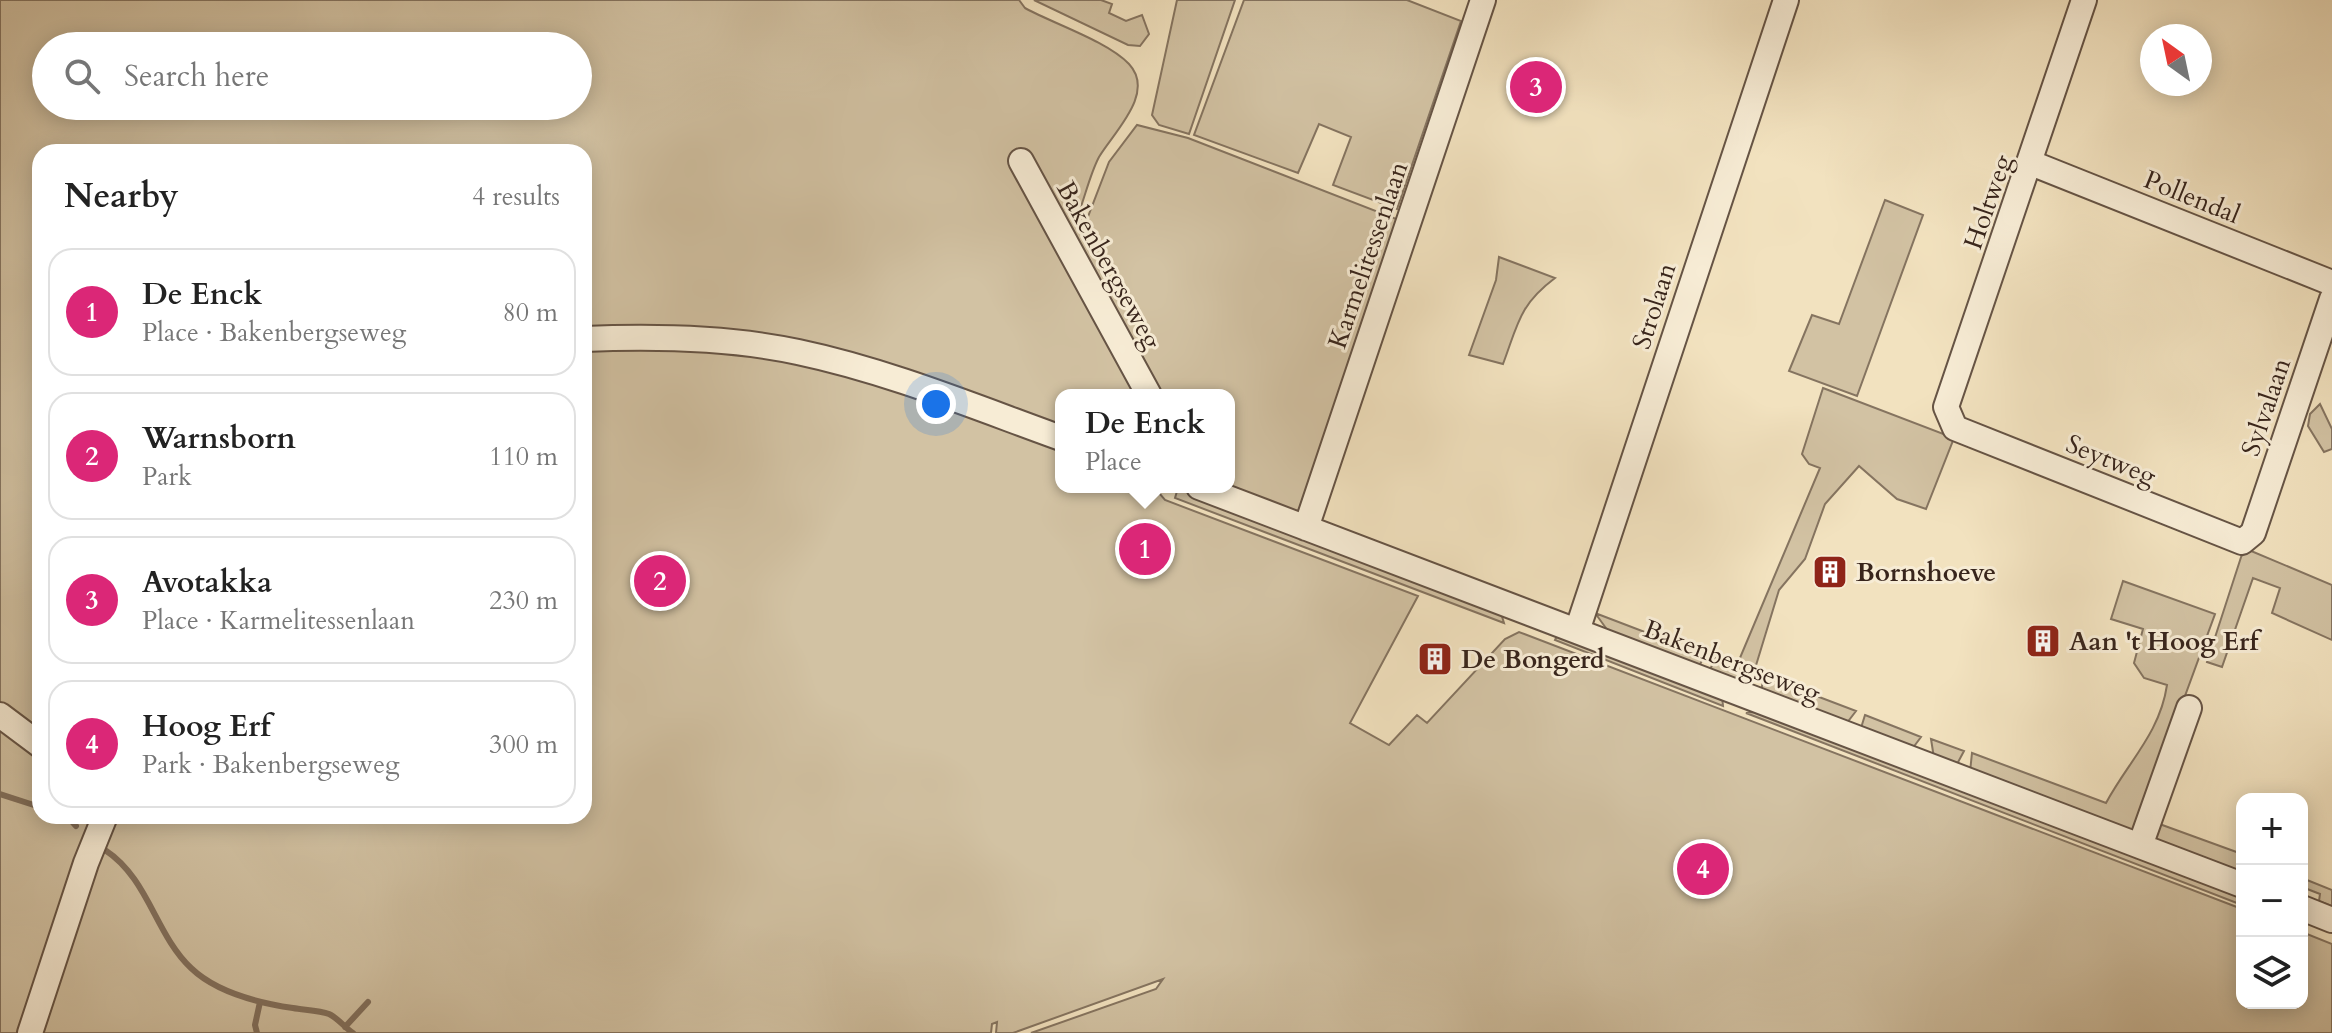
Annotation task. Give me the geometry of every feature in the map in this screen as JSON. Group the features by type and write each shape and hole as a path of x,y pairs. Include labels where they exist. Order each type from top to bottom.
{"street":[{"name":"Karmelitessenlaan","path":"1306,528 1483,0"},
{"name":"Strolaan","path":"1577,631 1786,0"},
{"name":"Holtweg","path":"1950,421 1946,407 2084,0"},
{"name":"Bakenbergseweg","path":"1021,161 1146,389"},
{"name":"Pollendal","path":"2031,163 2332,283"},
{"name":"Sylvalaan","path":"2253,533 2325,342 2332,299"},
{"path":"592,339 670,338 798,352 930,390 1055,436"},
{"name":"Seytweg","path":"1950,421 1955,428 2242,542 2253,533"},
{"name":"Bakenbergseweg","path":"1216,493 2236,883"},
{"path":"2140,846 2189,708"},
{"path":"0,715 32,739"},
{"path":"30,1033 68,914 102,824"},
{"path":"2308,910 2332,920"}],"shaded area":[{"path":"0,0 1019,0 1025,8 1108,48 1129,64 1136,75 1138,87 1130,112 1099,157 1090,178 1078,215 1084,227 1109,162 1137,125 1188,138 1399,220 1303,509 1297,517 1235,490 1235,389 1055,389 1055,493 1159,493 1165,500 1418,596 1350,723 1389,745 1417,715 1427,723 1505,639 1519,632 2236,907 2236,1009 2308,1009 2308,934 2332,944 2332,1033 1031,1033 1156,989 1163,979 1013,1033 996,1033 997,1022 992,1024 991,1033 0,1033"},
{"path":"1034,0 1101,0 1112,4 1109,13 1126,21 1142,15 1149,34 1140,46 1128,45"},
{"path":"1177,0 1235,0 1189,134 1159,125 1152,115"},
{"path":"1244,0 1407,0 1461,21 1397,209 1333,185 1351,137 1319,124 1298,173 1194,135"},
{"path":"1885,200 1923,215 1857,396 1789,371 1812,315 1839,324"},
{"path":"1499,257 1555,278 1527,307 1503,364 1469,355 1496,280"},
{"path":"1823,388 1954,438 1926,509 1897,499 1859,466 1825,504 1805,559 1779,590 1750,685 1710,670 1715,658 1737,665 1820,468 1809,464 1802,454"},
{"path":"2320,404 2332,429 2332,449 2324,452 2308,426 2310,414"},
{"path":"1176,493 1191,493 1500,610 1504,623 1175,498"},
{"path":"2244,548 2332,585 2332,640 2272,613 2280,588 2253,578 2222,667 2207,662"},
{"path":"2123,581 2215,614 2134,835 1970,772 1972,753 2106,803 2158,718 2167,685 2144,678 2134,663 2143,629 2111,619"},
{"path":"1595,613 1705,655 1698,668 1611,635"},
{"path":"1559,632 1722,696 1723,706 1555,640"},
{"path":"1764,676 1856,711 1846,724 1761,691"},
{"path":"1763,711 2236,892 2236,903 1746,713"},
{"path":"1865,715 1921,737 1912,749 1861,728"},
{"path":"1931,739 1964,751 1956,766 1934,758"},
{"path":"2154,822 2236,852 2236,874 2150,841"},
{"path":"2308,880 2332,890 2332,906 2319,901 2320,894 2308,889"}],"waterway":[{"path":"0,794 32,804"},
{"path":"105,850 132,876 179,954 201,977 253,1000 329,1014 353,1033"},
{"path":"257,1033 255,1025 260,1002"},
{"path":"345,1027 368,1002"}],"place":[{"name":"Avotakka","path":"1536,87"},
{"name":"De Enck","path":"1145,549"},
{"name":"Bornshoeve","path":"1830,572"},
{"name":"Warnsborn","path":"660,581"},
{"name":"Aan 't Hoog Erf","path":"2043,641"},
{"name":"De Bongerd","path":"1435,659"},
{"name":"Hoog Erf","path":"1703,869"}]}
